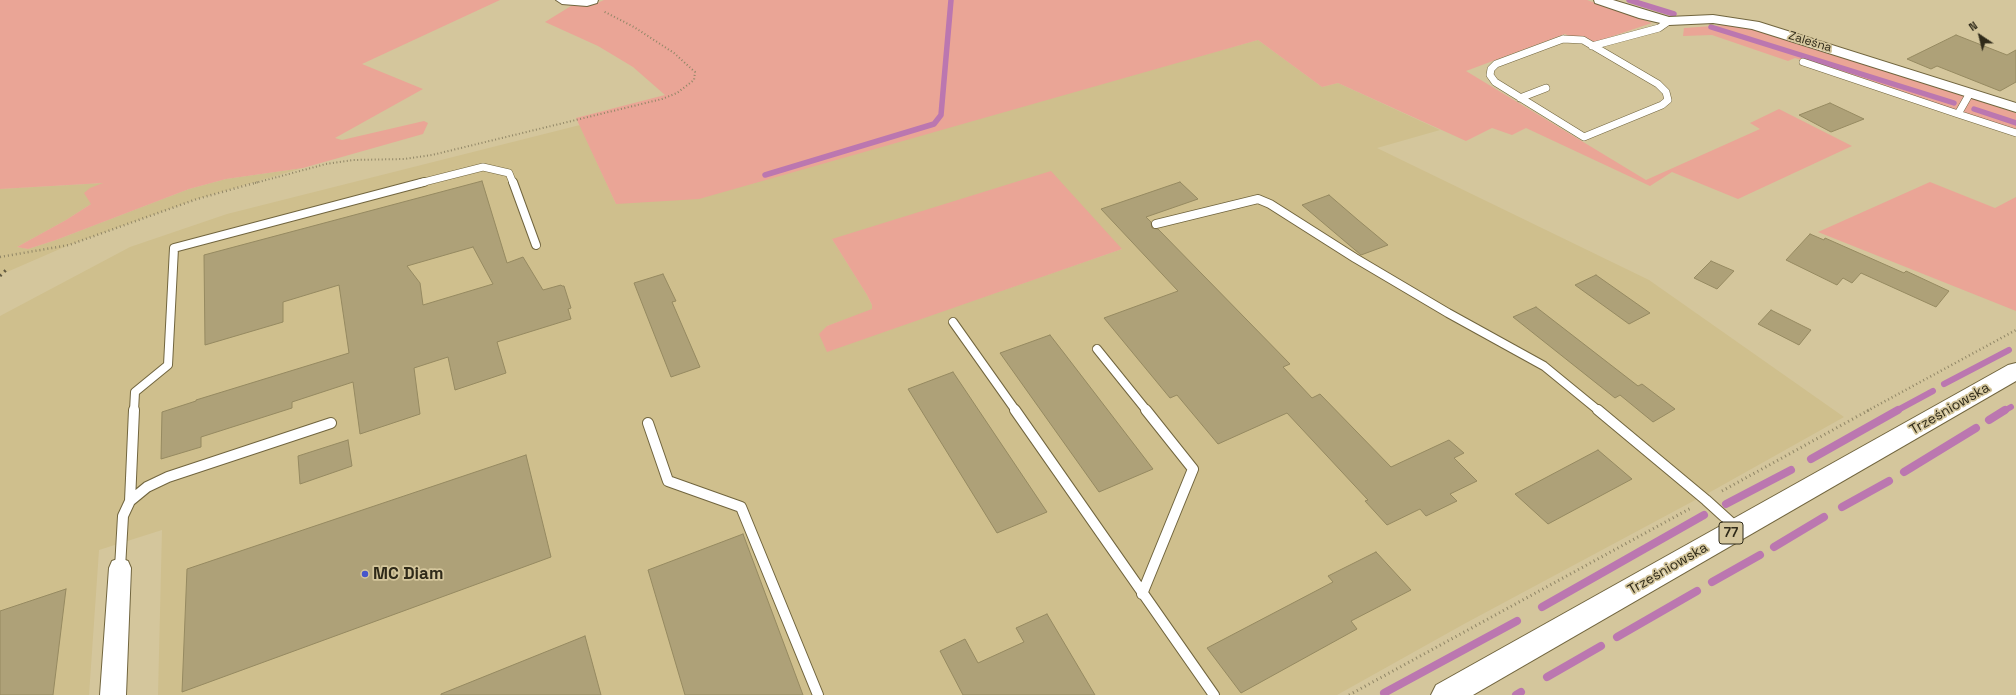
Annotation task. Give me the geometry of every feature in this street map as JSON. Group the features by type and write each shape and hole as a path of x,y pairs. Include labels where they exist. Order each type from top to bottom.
{"main road":[{"name":"Trześniowska","path":"1446,695 2016,371"}],"street":[{"path":"562,0 589,1"},
{"name":"Zaleśna","path":"1600,0 1644,15 1669,21 1713,19 1754,25 2016,108"},
{"path":"113,695 120,568"}],"lane":[{"path":"1592,46 1659,28 1669,21"},
{"path":"1563,39 1583,40 1592,46 1658,84 1666,92 1668,100 1662,105 1584,137 1495,82 1490,75 1491,69 1496,64 1563,39"},
{"path":"1803,62 2016,133"},
{"path":"1520,98 1546,88"},
{"path":"1958,114 1970,93"},
{"path":"120,568 123,516 130,501 135,392 168,365 174,248 483,167 508,173 536,245"},
{"path":"1156,224 1258,199 1270,204 1388,278 1544,366 1706,500 1738,529"},
{"path":"953,322 1214,695"},
{"path":"1097,349 1193,469 1142,594"},
{"path":"130,501 147,488 168,476 331,423"},
{"path":"648,423 668,481 741,507 818,695"}],"path":[{"path":"0,257 69,245 205,197 326,164 353,160 404,159 432,155 662,99 677,93 694,80 695,72 674,53 634,27 589,1"},
{"path":"1349,695 2016,330"}],"shaded area":[{"path":"0,0 500,0 362,64 423,89 335,138 342,140 424,121 428,123 423,134 303,168 226,179 189,189 56,240 28,249 17,247 66,220 91,204 84,193 90,188 103,183 0,189"},
{"path":"604,0 1587,0 1652,23 1586,45 1565,34 1466,71 1646,180 1760,129 1750,123 1779,109 1852,146 1738,199 1672,172 1650,186 1526,128 1512,135 1492,128 1466,141 1338,83 1322,87 1258,40 699,199 616,204 576,118 665,95 633,67 598,46 545,22 571,6 593,5"},
{"path":"1727,25 1756,29 2016,113 2016,130 1795,58 1788,61 1712,35 1683,36 1684,28"},
{"path":"1258,40 1322,87 1338,83 1440,130 1377,148 1649,280 1844,417 1712,491 1464,624 1337,695 158,695 162,530 99,550 89,695 0,695 0,316 130,247 227,214 580,125 616,204 1077,90","holes":["832,239 1122,249 827,351 827,326 872,310 872,305 867,295"]},
{"path":"303,168 197,199 69,245 0,275 0,189 105,183 91,204 66,220 17,247 28,249 56,240 189,189 226,179"},
{"path":"1051,171 1122,249 827,352 819,334 827,326 872,309 872,305 867,295 832,239"},
{"path":"1930,182 1995,208 2016,197 2016,311 1818,232"}],"building":[{"path":"1956,35 2007,55 2016,50 2016,82 2000,91 1937,66 1931,69 1907,59"},
{"path":"1830,103 1864,119 1831,132 1799,115"},
{"path":"482,181 507,263 523,257 543,290 561,285 564,286 571,308 568,309 571,319 497,342 506,373 455,390 448,357 414,368 420,414 360,434 353,382 292,402 292,408 201,437 201,447 161,459 162,412 196,400 349,353 339,285 283,302 283,322 205,345 204,255","holes":["473,247 493,284 423,305 420,283 407,266"]},
{"path":"1180,182 1198,199 1146,217 1151,222 1152,228 1158,229 1290,364 1283,367 1312,398 1320,394 1391,467 1449,440 1464,453 1454,458 1477,481 1450,494 1457,501 1426,516 1420,509 1387,525 1365,501 1368,500 1287,413 1218,444 1177,395 1170,398 1104,318 1178,291 1101,209"},
{"path":"1329,195 1388,245 1361,255 1302,205"},
{"path":"1810,234 1824,240 1825,238 1904,273 1906,271 1949,291 1936,307 1861,273 1852,283 1843,278 1837,285 1786,260"},
{"path":"1711,261 1734,271 1717,289 1694,278"},
{"path":"663,274 676,301 672,302 700,367 671,377 634,283"},
{"path":"1596,275 1650,313 1629,324 1575,285"},
{"path":"1536,307 1638,386 1642,384 1675,409 1653,422 1620,395 1615,398 1513,317"},
{"path":"1771,310 1811,330 1799,345 1758,324"},
{"path":"1050,335 1153,469 1099,492 1000,353"},
{"path":"953,372 1047,512 997,533 908,389"},
{"path":"348,440 352,466 300,484 298,456"},
{"path":"1598,450 1632,479 1548,524 1515,494"},
{"path":"526,455 551,557 182,692 187,569"},
{"path":"743,534 803,695 685,695 648,570"},
{"path":"1376,552 1411,590 1351,621 1357,629 1241,693 1207,648 1333,582 1328,576"},
{"path":"66,589 53,695 0,695 0,611"},
{"path":"1047,614 1095,695 963,695 940,651 965,639 978,663 1024,642 1016,628"},
{"path":"585,636 601,695 441,695 441,694"}],"waterway":[{"path":"765,175 934,124 941,115 951,0"},
{"path":"1629,0 1674,14"},
{"path":"1711,27 1954,103"},
{"path":"1974,109 2016,123"},
{"path":"1944,384 2009,350"},
{"path":"1896,411 1933,391"},
{"path":"2004,411 2011,407"},
{"path":"1811,459 1898,410"},
{"path":"1989,420 2005,410"},
{"path":"1904,472 1976,428"},
{"path":"1726,504 1791,470"},
{"path":"1842,507 1889,481"},
{"path":"1542,607 1704,515"},
{"path":"1774,547 1824,517"},
{"path":"1712,582 1760,555"},
{"path":"1617,637 1697,591"},
{"path":"1384,693 1517,621"},
{"path":"1547,677 1601,646"},
{"path":"1516,695 1521,692"}],"railway":[{"path":"0,276 6,270"}],"place":[{"name":"MC Diam","path":"365,574"}]}
